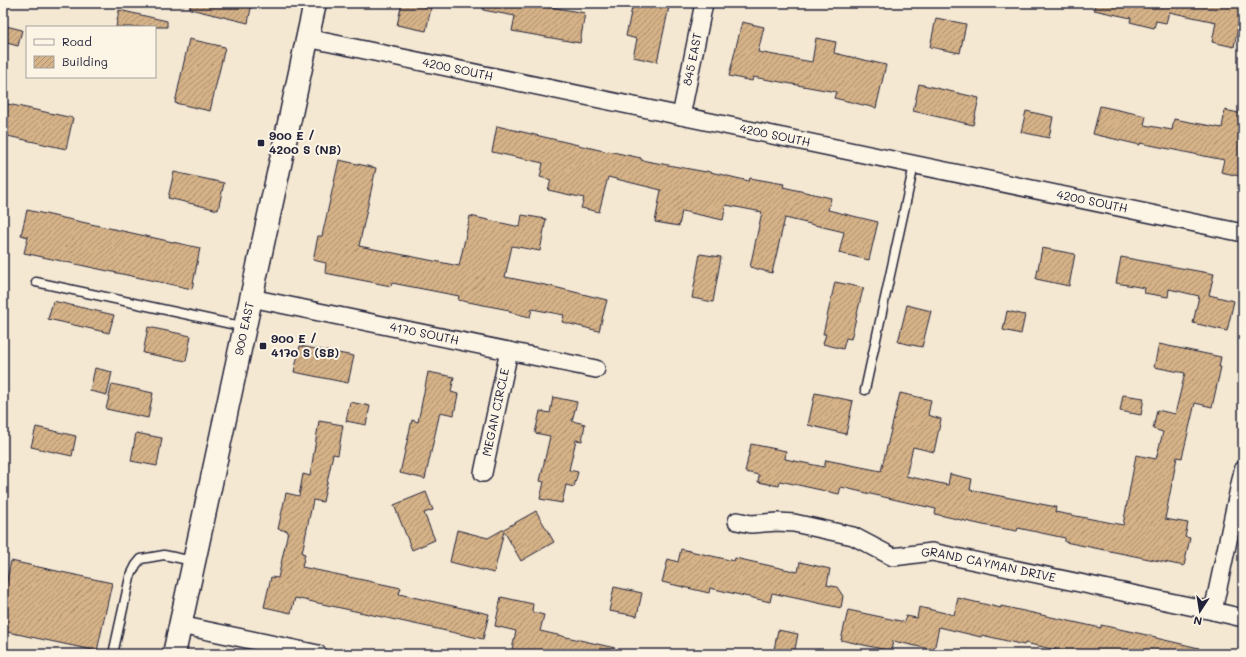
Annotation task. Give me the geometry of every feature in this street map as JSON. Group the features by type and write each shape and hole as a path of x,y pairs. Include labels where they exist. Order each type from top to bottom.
{"main road":[{"name":"900 EAST","path":"174,654 315,3"}],"street":[{"name":"845 EAST","path":"681,116 704,3"},
{"name":"4200 SOUTH","path":"307,38 1243,233"},
{"name":"4170 SOUTH","path":"251,298 596,369"},
{"name":"MEGAN CIRCLE","path":"483,473 509,351"},
{"path":"1213,611 1243,470"},
{"name":"GRAND CAYMAN DRIVE","path":"737,521 751,524 778,522 794,523 853,536 893,557 932,552 1243,618"},
{"path":"180,625 318,654"}],"lane":[{"path":"865,390 914,165"},
{"path":"36,282 246,327"},
{"path":"113,654 130,576 141,559 164,555 194,561"}],"building":[{"path":"190,3 252,3 248,23 190,9"},
{"path":"402,3 431,8 426,31 397,25"},
{"path":"484,3 528,3 585,13 580,43 512,31 515,16 483,10"},
{"path":"633,3 652,3 669,7 657,62 633,57 637,39 626,36"},
{"path":"1095,3 1243,3 1234,47 1212,42 1216,22 1169,12 1166,23 1156,21 1154,28 1130,22 1131,18 1094,10"},
{"path":"119,10 167,21 167,27 116,26"},
{"path":"936,18 966,24 960,53 930,47"},
{"path":"742,22 764,27 758,52 812,62 816,38 836,42 834,53 886,65 876,108 834,98 836,92 753,77 752,81 729,76"},
{"path":"6,26 22,30 18,46 3,42"},
{"path":"189,39 225,47 210,111 175,103"},
{"path":"919,84 979,98 973,125 913,111"},
{"path":"3,103 73,118 66,149 3,135"},
{"path":"1100,106 1146,116 1144,125 1172,130 1174,119 1222,128 1225,110 1243,114 1243,177 1221,172 1224,160 1140,143 1140,145 1093,134"},
{"path":"1026,111 1053,117 1049,138 1021,132"},
{"path":"497,126 608,152 641,158 641,160 706,171 749,181 750,178 784,184 783,187 831,198 828,210 878,222 869,260 839,253 844,232 785,218 772,273 750,267 762,212 726,205 723,220 682,211 679,226 655,222 661,190 608,177 599,212 581,208 584,198 548,190 551,180 540,177 543,163 492,152"},
{"path":"339,160 376,168 359,246 459,266 470,216 520,227 522,215 546,219 540,251 512,246 505,277 607,300 599,331 562,322 564,315 532,309 530,317 509,312 509,310 458,300 459,296 392,283 391,286 325,273 326,263 313,260 318,236 322,236"},
{"path":"174,172 224,183 218,210 168,198"},
{"path":"27,210 200,248 192,289 24,253 28,237 21,235"},
{"path":"1042,248 1075,254 1069,286 1036,279"},
{"path":"700,254 721,257 713,302 692,298"},
{"path":"1121,257 1214,274 1209,295 1234,301 1227,331 1193,323 1199,296 1169,289 1168,297 1144,293 1145,288 1116,283"},
{"path":"835,282 864,288 851,339 846,338 843,349 823,344 826,334 823,334"},
{"path":"53,301 114,315 109,333 48,319"},
{"path":"907,305 931,311 922,347 898,342"},
{"path":"1007,311 1025,315 1021,334 1003,330"},
{"path":"148,327 191,336 186,361 143,353"},
{"path":"1159,344 1221,357 1219,367 1221,367 1212,407 1195,403 1182,458 1177,457 1165,519 1188,523 1185,537 1190,538 1184,566 1065,542 1065,538 1018,528 1017,531 935,514 936,509 841,487 839,494 780,481 779,486 758,482 759,475 745,472 751,444 786,451 785,459 824,467 826,460 881,471 900,393 931,400 928,415 941,419 934,452 913,447 906,476 948,485 950,474 972,479 970,490 1056,507 1055,512 1123,525 1136,455 1156,459 1163,432 1153,429 1157,410 1175,414 1185,373 1154,367"},
{"path":"300,346 354,356 348,383 294,372"},
{"path":"95,368 112,372 107,395 90,391"},
{"path":"428,372 454,377 451,392 458,394 454,415 440,412 425,479 400,473 412,420 418,422"},
{"path":"112,384 153,393 148,418 106,409"},
{"path":"815,393 853,401 846,434 808,425"},
{"path":"1123,395 1144,398 1141,415 1120,411"},
{"path":"553,397 577,402 572,421 585,424 582,441 576,440 569,470 578,472 574,487 566,485 562,503 540,499 544,482 540,481 550,436 535,433 540,411 550,413"},
{"path":"350,402 370,406 366,425 346,421"},
{"path":"319,421 343,425 338,455 333,454 323,502 313,500 302,553 305,554 302,567 401,588 399,594 489,614 483,639 295,598 291,613 264,607 271,577 278,578 288,531 278,529 286,493 299,496 303,474 310,476"},
{"path":"36,427 76,436 72,456 31,447"},
{"path":"136,433 162,438 157,466 131,461"},
{"path":"426,492 433,510 424,513 435,540 412,550 394,505"},
{"path":"536,511 554,542 521,561 504,531 494,573 450,562 457,530 488,538"},
{"path":"681,549 734,561 735,558 798,572 800,562 830,569 827,585 837,587 843,596 841,608 772,593 770,602 710,588 709,593 662,582 668,559 678,562"},
{"path":"11,561 112,583 97,651 3,631 3,598"},
{"path":"614,587 642,593 637,616 609,611"},
{"path":"501,597 533,604 532,612 544,615 540,631 615,648 614,654 511,654 516,631 495,626"},
{"path":"958,598 1101,628 1101,625 1156,637 1199,648 1198,654 1074,654 1025,643 1024,645 982,635 981,637 939,627 934,650 893,641 891,651 841,640 848,610 905,622 906,616 917,618 919,607 954,615"},
{"path":"778,630 798,634 794,654 773,654"}],"place":[{"name":"900 E / 4200 S (NB)","path":"261,143"},
{"name":"900 E / 4170 S (SB)","path":"263,346"}]}
